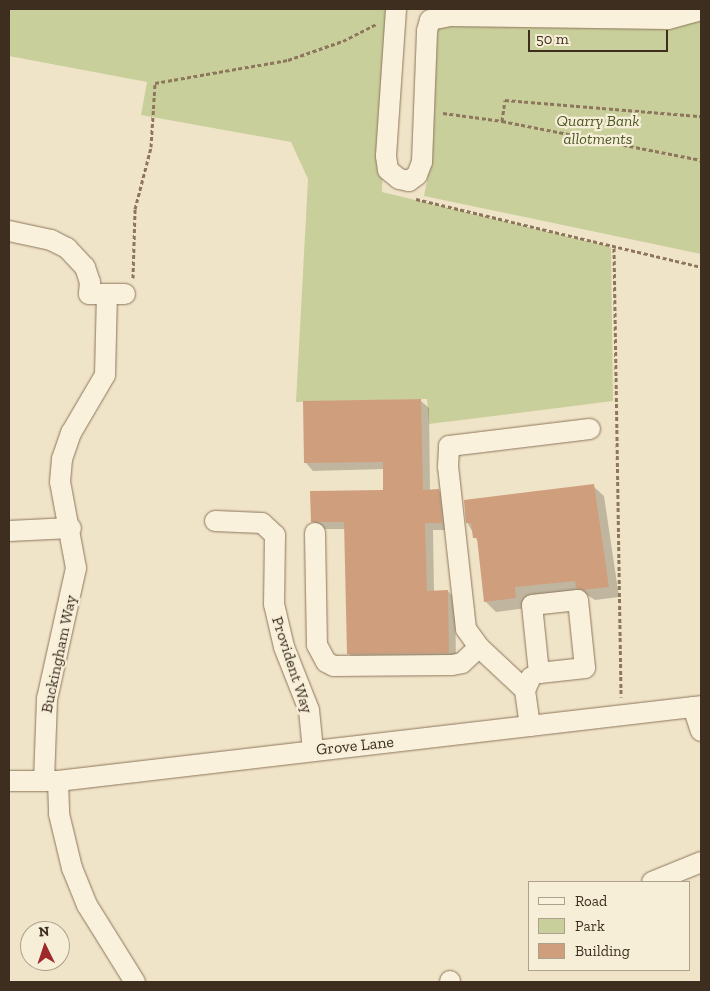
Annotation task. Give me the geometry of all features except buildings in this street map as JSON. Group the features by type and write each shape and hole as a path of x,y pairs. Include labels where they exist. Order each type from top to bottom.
{"street":[{"path":"396,12 386,156 388,170 403,181 414,178 422,162 427,31 430,20 438,17 668,19 701,10"},
{"name":"Buckingham Way","path":"9,231 51,240 67,248 107,294 105,375 71,433 62,459 60,482 71,528 75,580 47,699 51,781 72,868 91,912 136,982"},
{"path":"525,690 479,647 466,629 462,613 449,446 590,429"},
{"name":"Provident Way","path":"228,525 262,523 275,535 274,604 284,647 308,710 313,750"},
{"path":"9,531 71,528"},
{"path":"315,533 317,645 326,662 334,666 452,665 462,663 479,647"},
{"path":"530,726 525,690 533,674 539,673"},
{"path":"697,706 701,730"},
{"name":"Grove Lane","path":"9,781 51,781 313,750 617,718 697,706"},
{"path":"654,881 701,862"}],"path":[{"path":"107,294 133,282 135,209 151,147 155,83 288,60 343,42 396,12"},
{"path":"502,121 505,100 701,116"},
{"path":"425,111 502,121 701,160"},
{"path":"403,181 403,192 411,198 608,243 614,248 701,267"},
{"path":"614,248 621,700 617,718"}],"green space":[{"path":"9,9 388,9 382,192 611,247 613,401 429,424 427,399 296,402 308,179 291,142 141,115 147,82 9,56"},
{"name":"Quarry Bank allotments","path":"424,9 701,9 701,254 424,196 430,165 438,26 592,28 593,13"}]}
